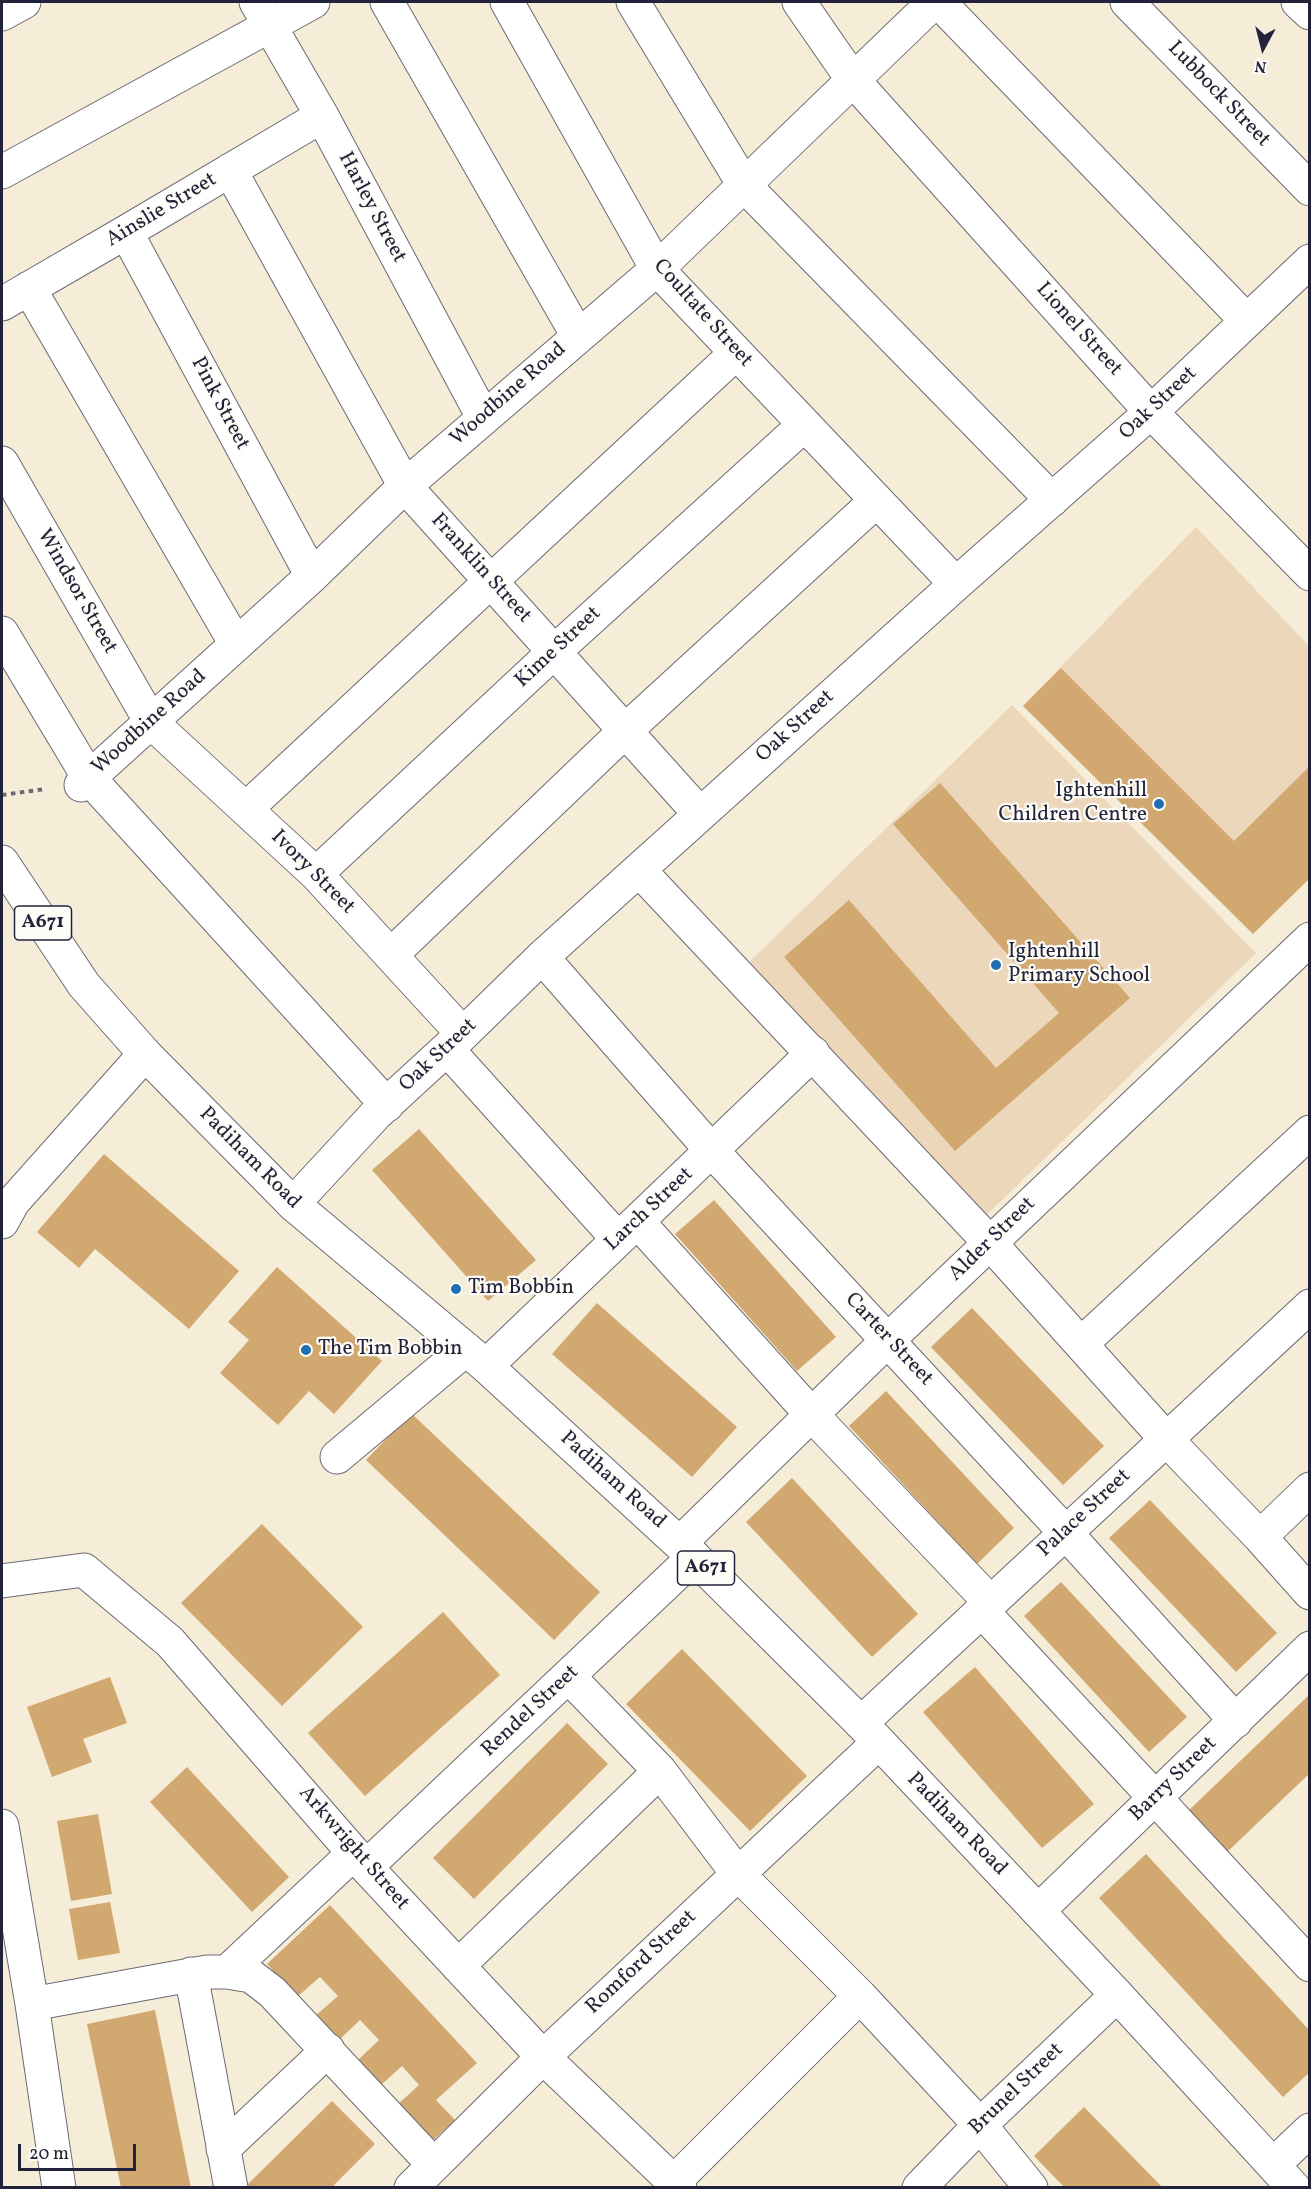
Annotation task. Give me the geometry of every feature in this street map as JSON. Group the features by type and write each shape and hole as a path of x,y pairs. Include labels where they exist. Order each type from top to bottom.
{"street":[{"path":"2,14 24,2"},
{"path":"2,172 263,13 313,2"},
{"path":"387,2 578,336"},
{"name":"Coultate Street","path":"507,2 657,269 956,584"},
{"path":"633,2 744,185 1052,500"},
{"name":"Woodbine Road","path":"85,782 312,576 405,486 657,269 934,2"},
{"path":"939,2 1247,321"},
{"name":"Lubbock Street","path":"1127,2 1310,189"},
{"path":"1298,2 1310,13"},
{"name":"Lionel Street","path":"811,9 853,80 1151,412 1310,574"},
{"name":"Harley Street","path":"263,13 322,116 483,417"},
{"name":"Ainslie Street","path":"2,304 322,116"},
{"name":"Franklin Street","path":"230,170 405,486 700,814"},
{"name":"Pink Street","path":"126,232 312,576"},
{"name":"Oak Street","path":"293,1204 387,1105 542,957 956,584 1151,412 1310,261"},
{"path":"29,288 236,644"},
{"path":"246,810 736,353"},
{"name":"Kime Street","path":"316,873 554,652 804,425"},
{"name":"Windsor Street","path":"2,463 151,722"},
{"path":"391,955 625,730 876,501"},
{"path":"2,633 85,782 387,1105"},
{"name":"Ivory Street","path":"151,722 316,873 391,955 455,1042 628,1230 812,1415 1156,1798 1306,1955"},
{"name":"Padiham Road","path":"2,862 84,985 145,1054 293,1204 476,1357 687,1550 870,1733 1284,2176"},
{"path":"639,870 990,1243 1166,1439 1310,1593"},
{"name":"Alder Street","path":"687,1550 812,1415 888,1340 1305,953"},
{"name":"Carter Street","path":"542,957 712,1151 1236,1720"},
{"name":"Larch Street","path":"337,1457 476,1357 628,1230 813,1053"},
{"path":"5,1208 145,1054"},
{"path":"1081,1344 1310,1132"},
{"name":"Palace Street","path":"870,1733 985,1606 1310,1306"},
{"path":"1260,1537 1310,1489"},
{"name":"Rendel Street","path":"227,1972 360,1860 569,1677 687,1550"},
{"name":"Arkwright Street","path":"2,1581 84,1570 170,1642 360,1860 458,1966 543,2057 677,2185"},
{"name":"Barry Street","path":"1038,1911 1310,1648"},
{"path":"569,1677 660,1771 737,1873 860,1996 980,2125 1031,2187"},
{"name":"Romford Street","path":"411,2187 543,2057 737,1873 870,1733"},
{"path":"458,1966 660,1771"},
{"path":"2,1826 21,1989 59,2187"},
{"path":"21,1989 191,1974 227,1972 251,1976 272,1992 434,2165"},
{"path":"191,1974 231,2187"},
{"name":"Brunel Street","path":"919,2187 980,2125 1117,1995"},
{"path":"677,2185 860,1996"},
{"path":"223,2149 327,2050"},
{"path":"1284,2176 1310,2130"}],"path":[{"path":"2,795 85,782"}],"shaded area":[{"path":"1196,527 1309,646 1309,878 1253,934 1023,706"},
{"name":"Ightenhill Primary School","path":"1012,705 1256,953 966,1235 735,976"}],"building":[{"name":"Ightenhill Children Centre","path":"1061,668 1234,841 1310,766 1310,878 1253,934 1023,706"},
{"path":"940,783 1130,998 955,1151 784,957 849,900 996,1068 1059,1013 893,824"},
{"path":"419,1129 536,1260 488,1301 372,1170"},
{"path":"104,1154 239,1271 189,1329 95,1249 79,1268 37,1232"},
{"path":"714,1200 836,1337 797,1371 675,1234"},
{"name":"The Tim Bobbin","path":"277,1267 382,1361 334,1414 309,1391 278,1425 220,1373 249,1340 228,1322"},
{"path":"597,1303 737,1427 692,1477 552,1354"},
{"path":"972,1308 1104,1446 1063,1485 931,1347"},
{"path":"886,1391 1014,1528 977,1564 849,1426"},
{"path":"411,1413 600,1592 554,1640 366,1460"},
{"path":"792,1478 918,1614 872,1657 746,1522"},
{"path":"1150,1500 1277,1633 1236,1672 1109,1538"},
{"path":"262,1524 363,1627 282,1706 181,1603"},
{"path":"1061,1582 1187,1717 1149,1752 1024,1616"},
{"path":"443,1612 500,1675 365,1796 308,1733"},
{"path":"682,1649 807,1776 750,1831 626,1704"},
{"path":"975,1667 1094,1804 1042,1848 923,1712"},
{"path":"110,1677 127,1723 83,1739 92,1762 52,1777 27,1707"},
{"path":"1310,1694 1310,1773 1225,1854 1186,1813"},
{"path":"567,1723 608,1764 474,1899 433,1858"},
{"path":"187,1767 289,1877 252,1912 150,1802"},
{"path":"98,1814 112,1894 71,1901 57,1821"},
{"path":"1146,1854 1310,2031 1310,2072 1283,2097 1099,1898"},
{"path":"110,1902 120,1953 78,1960 69,1909"},
{"path":"330,1905 477,2063 436,2100 455,2120 430,2143 396,2106 419,2085 402,2066 380,2086 357,2061 379,2040 360,2020 337,2042 314,2017 338,1996 320,1977 297,1997 267,1964"},
{"path":"155,2010 191,2188 121,2188 87,2024"},
{"path":"332,2101 375,2144 331,2188 244,2188"},
{"path":"1084,2107 1163,2188 1065,2188 1034,2156"}],"place":[{"name":"Ightenhill Children Centre","path":"1159,804"},
{"name":"Ightenhill Primary School","path":"996,965"},
{"name":"Tim Bobbin","path":"456,1289"},
{"name":"The Tim Bobbin","path":"306,1350"}]}
